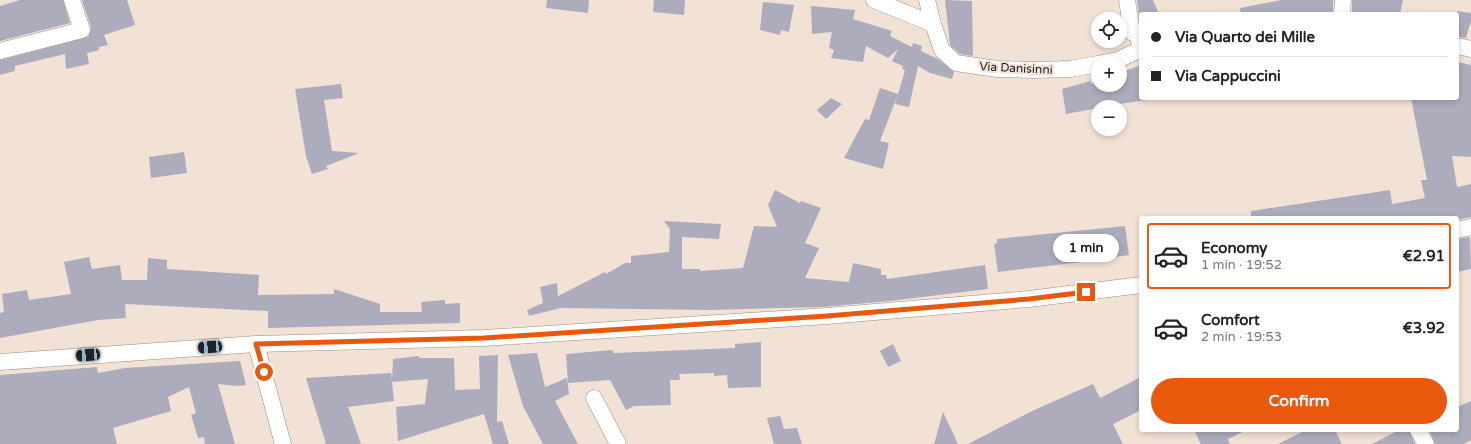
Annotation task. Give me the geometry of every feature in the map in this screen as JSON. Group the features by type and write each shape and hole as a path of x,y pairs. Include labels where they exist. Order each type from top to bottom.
{"street":[{"path":"0,51 82,30 72,0"},
{"path":"874,0 933,24"},
{"name":"Via Danisinni","path":"927,0 942,50 956,63 998,69 1035,70 1070,69 1091,65"},
{"path":"1127,0 1132,32 1137,36 1139,40"},
{"path":"1342,12 1343,0"},
{"path":"1459,46 1471,49"},
{"path":"1127,56 1139,51"},
{"path":"1459,230 1471,227"},
{"path":"0,362 256,344 484,338 827,316 1029,299 1139,285"},
{"path":"256,344 283,444"},
{"path":"594,398 618,444"},
{"path":"1419,432 1426,444"}],"building":[{"path":"20,0 63,0 70,23 0,41 0,6"},
{"path":"82,0 127,0 135,25 104,35 108,45 99,47 99,50 87,53 89,64 66,69 65,54 15,66 15,71 0,75 0,60 88,37 91,27"},
{"path":"547,0 589,0 588,13 546,8"},
{"path":"654,0 685,0 684,15 653,12"},
{"path":"945,0 972,1 973,56 960,54 950,45"},
{"path":"1137,0 1153,0 1158,12 1139,12 1139,14"},
{"path":"1281,0 1333,0 1333,12 1241,12 1240,8"},
{"path":"1352,0 1403,0 1400,12 1352,12"},
{"path":"763,2 794,5 789,32 781,30 780,35 760,30"},
{"path":"811,6 855,10 853,19 892,31 890,36 912,47 913,43 922,46 921,51 938,59 954,72 952,79 930,73 918,66 909,107 895,104 905,71 902,68 903,66 892,61 898,49 888,58 866,46 863,62 831,58 834,50 829,48 832,32 812,34"},
{"path":"1457,11 1471,13 1471,21 1466,38 1459,37 1459,12"},
{"path":"1459,62 1471,65 1471,157 1452,156 1457,187 1471,184 1471,217 1459,220 1459,216 1251,216 1251,211 1390,190 1392,204 1425,198 1421,180 1427,180 1411,100 1459,100"},
{"path":"1139,66 1139,100 1147,100 1127,103 1127,100 1091,100 1091,109 1066,114 1062,89 1090,81 1091,92 1127,92 1127,70"},
{"path":"341,84 343,98 324,100 332,151 359,153 326,166 328,169 312,174 306,156 295,89"},
{"path":"880,88 898,94 880,141 889,143 883,169 844,158 865,119 869,120"},
{"path":"831,98 842,104 826,119 817,110"},
{"path":"184,152 187,173 151,178 149,157"},
{"path":"775,190 800,203 801,201 821,208 805,243 819,248 805,278 849,282 853,263 881,269 881,275 886,275 887,279 985,265 988,289 890,301 822,307 711,310 561,308 529,316 527,310 543,303 540,287 557,283 558,296 605,272 606,274 625,263 631,263 631,256 669,252 670,229 664,221 721,224 719,239 682,237 682,269 700,269 700,271 743,268 754,226 777,227 768,205"},
{"path":"1125,226 1129,255 998,272 994,244 997,243 997,239"},
{"path":"1470,237 1471,269 1459,272 1459,239"},
{"path":"89,257 92,269 120,265 122,280 147,280 148,258 167,260 167,269 259,275 258,295 334,294 334,289 380,304 380,312 422,312 421,302 445,300 445,304 460,303 460,323 268,328 268,311 125,304 126,318 98,320 0,338 0,313 4,312 2,294 27,290 29,300 71,294 64,262"},
{"path":"761,342 761,387 728,388 727,375 714,376 714,373 679,374 680,380 670,380 671,405 634,406 626,410 610,380 568,383 566,354 612,350 614,353 735,348 735,344"},
{"path":"893,344 901,361 888,367 880,351"},
{"path":"537,353 545,387 567,378 569,394 555,401 578,444 543,444 523,406 508,355"},
{"path":"498,355 497,422 502,421 509,444 493,444 484,414 398,441 396,407 425,404 428,379 392,382 394,401 348,407 361,444 326,444 306,378 391,373 392,380 393,359 419,356 419,358 454,358 455,390 480,389 479,356"},
{"path":"240,361 246,385 237,386 218,384 235,444 205,444 204,437 198,438 191,415 196,413 189,387 168,397 171,411 113,428 117,444 0,444 0,375 97,367 98,373 125,368"},
{"path":"1139,378 1139,411 1113,424 1123,444 968,444 1032,411 1093,384 1100,398"},
{"path":"1471,401 1471,440 1464,444 1435,444 1430,432 1459,432 1459,406"},
{"path":"943,412 958,444 934,444"},
{"path":"780,416 784,429 797,428 802,444 774,444 767,418"},
{"path":"1195,432 1243,432 1228,439 1230,444 1201,444"},
{"path":"1302,432 1336,432 1342,444 1278,444"},
{"path":"1395,432 1410,432 1415,444 1372,444"}],"route":[{"path":"264,372 256,344 484,338 827,316 1029,299 1086,292"}]}
